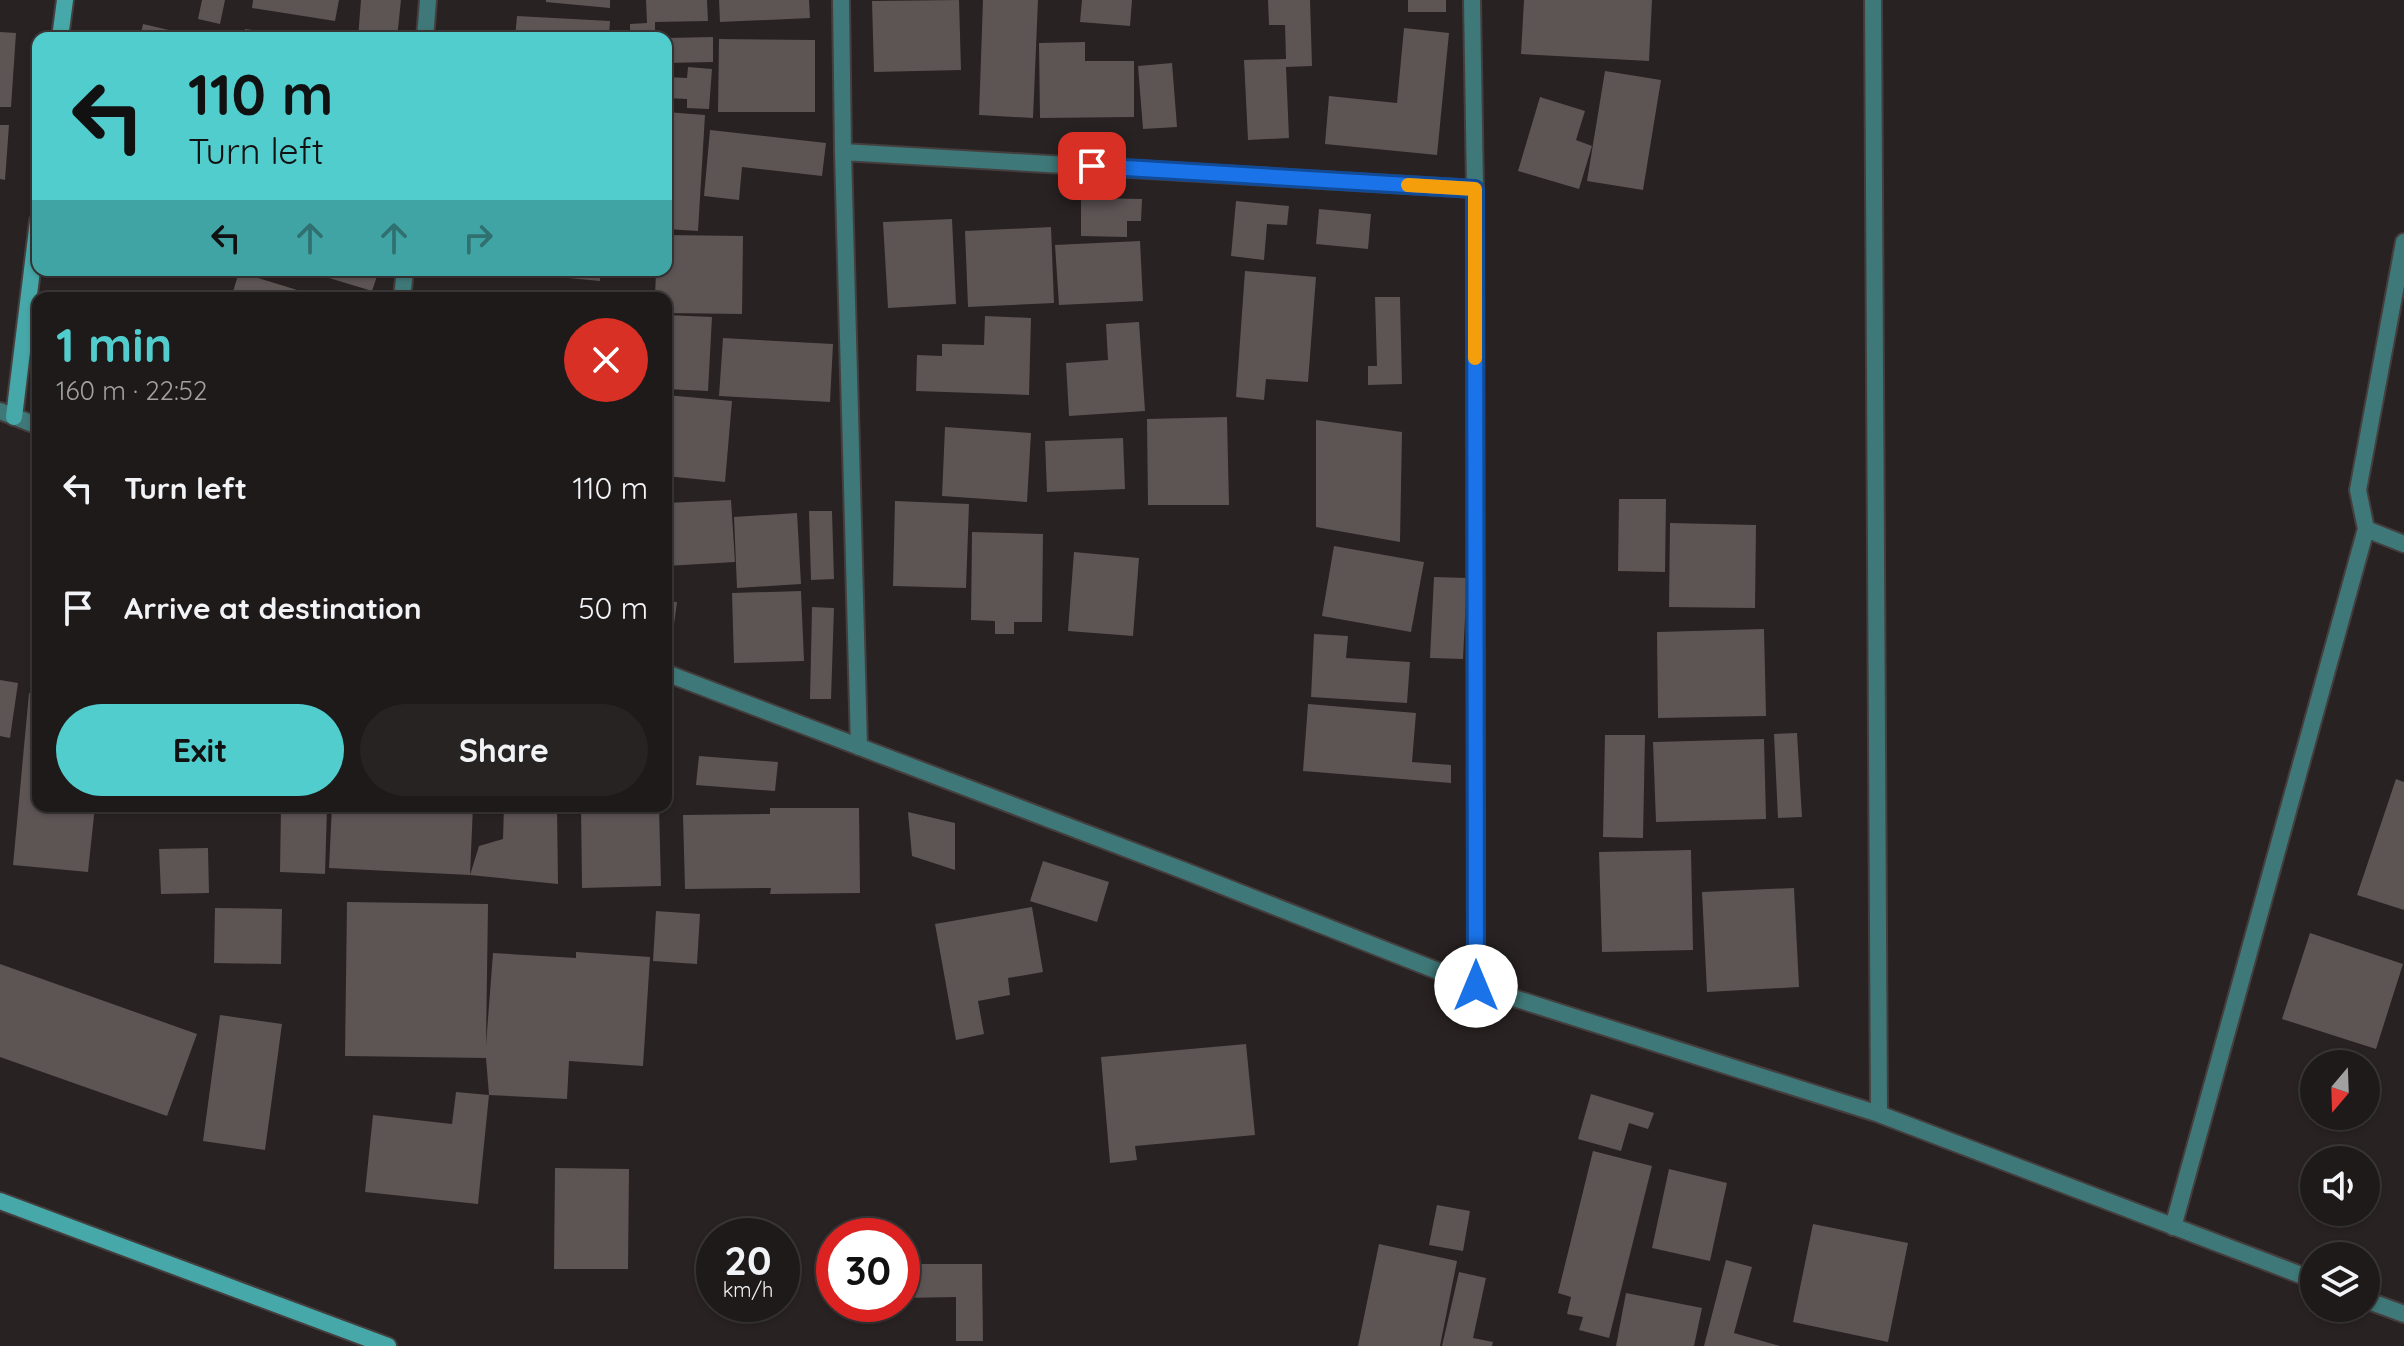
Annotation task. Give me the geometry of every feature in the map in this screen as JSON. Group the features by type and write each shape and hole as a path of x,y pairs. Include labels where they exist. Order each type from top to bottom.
{"main road":[{"path":"61,32 65,0"},
{"path":"7,414 32,258"},
{"path":"0,1201 388,1346"}],"street":[{"path":"425,32 428,0"},
{"path":"841,0 859,747"},
{"path":"1472,0 1476,986"},
{"path":"1873,0 1879,1114"},
{"path":"843,152 1475,189"},
{"path":"2173,1227 2366,529 2358,490 2404,242"},
{"path":"7,414 32,424"},
{"path":"2366,529 2404,544"},
{"path":"672,675 1476,986 1879,1114 2300,1275"},
{"path":"2380,1305 2404,1314"}],"building":[{"path":"202,0 225,0 220,24 198,19"},
{"path":"253,0 339,0 335,21 252,8"},
{"path":"361,0 401,0 398,32 358,32"},
{"path":"610,0 610,8 546,2"},
{"path":"646,0 707,0 708,21 655,22 655,32 630,32 630,24 647,23"},
{"path":"719,0 809,0 810,18 720,22"},
{"path":"959,0 961,70 874,72 872,1"},
{"path":"983,0 1038,0 1033,118 979,115"},
{"path":"1082,0 1132,0 1130,26 1080,22"},
{"path":"1268,0 1310,0 1312,66 1286,67 1289,138 1248,140 1244,60 1286,59 1285,25 1269,25"},
{"path":"1408,0 1446,0 1446,12 1408,12"},
{"path":"1524,0 1652,0 1649,61 1521,54"},
{"path":"517,16 610,21 609,32 516,32"},
{"path":"143,24 177,32 141,32"},
{"path":"1404,28 1449,33 1437,155 1325,144 1329,96 1397,103"},
{"path":"0,32 16,33 11,107 0,107"},
{"path":"713,37 713,62 672,63 672,38"},
{"path":"719,39 815,40 815,112 718,112"},
{"path":"1085,42 1085,61 1134,61 1134,117 1040,118 1039,43"},
{"path":"1172,63 1177,127 1143,129 1138,66"},
{"path":"688,67 712,69 709,109 687,108 687,99 672,98 672,77 687,78"},
{"path":"1605,71 1661,80 1643,190 1587,181"},
{"path":"1540,97 1585,111 1576,140 1592,146 1579,189 1518,171"},
{"path":"672,112 705,115 698,231 672,229"},
{"path":"0,125 9,125 5,180 0,179"},
{"path":"710,130 826,143 822,176 742,167 739,200 704,196"},
{"path":"1081,198 1142,199 1141,221 1127,221 1127,237 1081,236"},
{"path":"1236,201 1289,206 1287,225 1267,224 1264,260 1231,256"},
{"path":"1319,209 1371,214 1368,249 1316,244"},
{"path":"952,219 956,304 888,308 883,222"},
{"path":"1051,227 1054,303 968,307 965,231"},
{"path":"672,235 743,236 742,314 672,313 672,292 655,292 656,276 672,276"},
{"path":"1140,241 1143,301 1059,305 1055,245"},
{"path":"1245,271 1316,277 1308,382 1266,379 1264,400 1236,397"},
{"path":"238,276 252,276 304,292 233,292"},
{"path":"323,276 377,276 372,291"},
{"path":"547,276 600,276 600,281"},
{"path":"56,290 150,291 150,292"},
{"path":"1375,297 1400,297 1402,384 1368,385 1368,366 1377,366"},
{"path":"672,315 712,317 708,391 672,389"},
{"path":"985,316 1031,318 1029,395 916,391 917,355 942,356 942,344 984,345"},
{"path":"1139,322 1145,411 1069,416 1066,363 1108,360 1106,324"},
{"path":"723,338 833,344 830,402 719,396"},
{"path":"672,396 732,401 725,482 672,477"},
{"path":"1227,417 1229,505 1148,505 1147,419"},
{"path":"1316,420 1402,432 1400,542 1316,527"},
{"path":"945,427 1031,433 1027,502 942,496"},
{"path":"1123,438 1125,489 1047,492 1045,441"},
{"path":"1619,499 1666,499 1665,572 1618,571"},
{"path":"731,500 735,562 672,566 672,503"},
{"path":"895,501 969,504 966,588 893,586"},
{"path":"809,511 832,511 834,579 811,580"},
{"path":"797,513 801,584 737,588 734,517"},
{"path":"1670,523 1756,525 1755,608 1669,607"},
{"path":"972,532 1043,534 1042,622 1014,622 1014,634 995,634 995,621 971,620"},
{"path":"1334,546 1424,562 1411,632 1322,616"},
{"path":"1074,552 1139,558 1133,636 1068,631"},
{"path":"1434,577 1467,578 1463,659 1430,658"},
{"path":"801,591 804,661 734,663 732,593"},
{"path":"672,602 677,602 672,640"},
{"path":"812,607 834,608 831,699 810,699"},
{"path":"1764,629 1766,716 1658,718 1657,632"},
{"path":"1314,634 1348,636 1346,658 1410,662 1407,703 1311,697"},
{"path":"0,680 18,683 10,738 0,736"},
{"path":"29,693 32,693 32,812 94,812 88,872 13,865"},
{"path":"1308,704 1416,713 1412,762 1451,765 1451,783 1303,771"},
{"path":"1797,733 1802,817 1778,818 1774,734"},
{"path":"1605,735 1645,735 1643,838 1603,837"},
{"path":"1764,739 1766,819 1656,822 1653,742"},
{"path":"699,756 778,762 775,791 696,785"},
{"path":"2396,779 2404,782 2404,910 2357,895"},
{"path":"770,808 859,808 860,893 770,894 771,888 685,889 683,815 770,814"},
{"path":"281,812 327,812 325,874 280,872"},
{"path":"332,812 473,812 470,875 329,868"},
{"path":"504,812 557,812 558,884 470,875 479,846 503,839"},
{"path":"581,812 659,812 661,886 582,888"},
{"path":"908,812 955,823 955,870 912,856"},
{"path":"208,848 209,893 161,894 159,849"},
{"path":"1691,850 1693,950 1602,952 1599,852"},
{"path":"1043,861 1109,882 1097,922 1030,901"},
{"path":"1794,888 1799,987 1707,992 1702,892"},
{"path":"347,902 488,904 486,1045 493,953 576,958 576,952 650,957 643,1066 569,1061 567,1099 489,1095 486,1058 345,1056"},
{"path":"1032,907 1043,972 1008,978 1010,995 978,1001 984,1034 956,1040 935,924"},
{"path":"215,908 282,909 281,964 214,963"},
{"path":"656,911 700,914 697,964 653,961"},
{"path":"2310,933 2403,964 2376,1049 2282,1019"},
{"path":"0,964 197,1034 167,1116 0,1057"},
{"path":"220,1015 282,1024 265,1150 203,1141"},
{"path":"1246,1044 1255,1135 1135,1146 1137,1160 1110,1163 1101,1057"},
{"path":"456,1092 489,1095 478,1204 365,1192 373,1115 452,1124"},
{"path":"1591,1094 1654,1113 1648,1129 1629,1123 1621,1151 1578,1139"},
{"path":"1593,1151 1652,1166 1609,1338 1579,1330 1583,1317 1567,1314 1571,1297 1558,1293"},
{"path":"555,1168 629,1169 628,1269 554,1269"},
{"path":"1669,1169 1727,1183 1710,1261 1652,1248"},
{"path":"1437,1205 1470,1211 1463,1251 1429,1245"},
{"path":"1813,1224 1908,1243 1888,1342 1793,1322"},
{"path":"1379,1244 1457,1261 1440,1346 1358,1346"},
{"path":"1726,1260 1752,1267 1734,1333 1780,1346 1704,1346"},
{"path":"920,1264 982,1264 983,1341 956,1341 956,1297 920,1298"},
{"path":"1459,1272 1486,1278 1473,1338 1493,1342 1492,1346 1442,1346"},
{"path":"1626,1293 1702,1308 1694,1346 1616,1346"}],"slow traffic":[{"path":"1408,185 1475,189 1475,358"}],"route":[{"path":"1092,166 1475,189 1476,986"}]}
